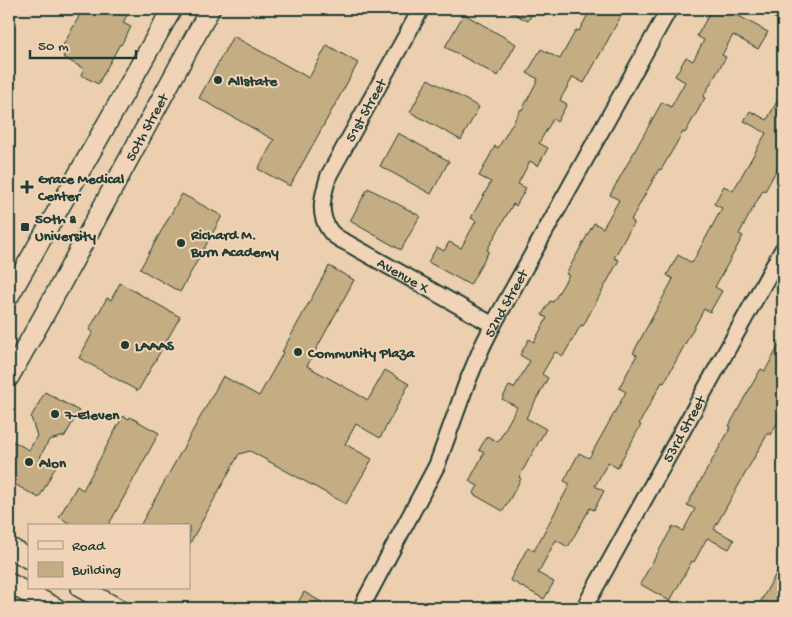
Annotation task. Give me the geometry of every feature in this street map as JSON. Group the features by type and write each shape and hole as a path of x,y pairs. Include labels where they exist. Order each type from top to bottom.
{"main road":[{"path":"9,296 172,9"},
{"name":"50th Street","path":"9,377 210,9"},
{"path":"9,547 28,557"},
{"path":"9,583 56,608"},
{"path":"85,590 117,608"}],"street":[{"name":"51st Street","path":"322,215 323,193 329,175 421,9"},
{"name":"52nd Street","path":"361,608 437,465 466,385 493,325 669,9"},
{"path":"777,9 783,12"},
{"name":"Avenue X","path":"322,215 330,232 493,325"},
{"name":"53rd Street","path":"584,608 783,249"}],"building":[{"path":"83,9 130,9 123,23 131,27 98,84 81,75 84,69 63,57 65,54 60,51"},
{"path":"505,9 535,9 528,21"},
{"path":"591,9 625,9 584,83 573,77 560,100 567,104 557,122 553,119 539,143 548,148 538,166 530,161 518,184 526,188 516,206 513,204 470,285 428,262 437,247 444,251 449,242 461,248 476,221 471,218 491,182 479,176 495,146 498,148 522,110 538,79 527,73 541,49 560,59 576,30 579,31"},
{"path":"712,9 726,9 768,32 758,49 733,35 722,55 726,57 703,97 705,98 685,133 683,132 661,170 659,169 631,220 634,222 614,258 619,260 583,326 581,325 563,356 555,352 542,374 548,378 526,418 546,429 519,477 521,479 503,511 473,494 478,486 469,481 484,453 479,450 487,436 498,442 517,407 502,399 509,386 514,388 530,361 520,355 529,339 534,342 547,318 542,315 550,301 553,302 569,275 566,274 594,223 603,228 619,200 610,195 662,102 671,107 685,82 675,76 686,57 693,61 704,40 697,36"},
{"path":"464,14 516,44 498,76 445,47"},
{"path":"233,36 309,78 327,45 358,63 290,186 258,169 274,140 199,98"},
{"path":"428,79 479,107 461,140 410,112"},
{"path":"783,90 783,158 739,234 743,236 715,287 722,291 710,312 704,309 664,383 662,382 639,424 641,425 617,468 608,462 595,486 604,491 594,510 590,508 568,547 556,540 538,573 554,582 544,599 510,580 528,547 534,551 570,484 564,481 579,453 589,458 626,392 619,388 637,355 633,353 673,279 667,275 678,255 692,263 722,208 714,204 724,186 733,191 766,133 744,121 750,111 767,120"},
{"path":"398,133 449,161 431,194 380,166"},
{"path":"368,188 420,216 401,250 350,221"},
{"name":"Richard M. Burn Academy","path":"182,194 222,216 180,292 140,269"},
{"path":"329,266 354,280 307,366 368,400 385,370 409,384 380,438 356,424 345,444 372,459 346,504 250,451 239,454 190,543 190,524 141,524 223,376 259,396"},
{"name":"LAAAS","path":"120,283 180,317 138,391 79,358 93,332 89,330 107,298 111,300"},
{"path":"783,338 783,413 771,435 768,433 714,529 734,540 729,549 707,538 670,601 640,584 673,526 683,531 695,509 687,505 731,427 729,426 746,395 761,369 765,371"},
{"path":"45,392 79,411 65,436 49,440 40,457 56,466 39,498 9,481 9,439 29,450 37,436 31,417"},
{"path":"123,416 129,419 130,417 159,433 109,524 71,524 59,517 77,486 83,490"},
{"path":"783,561 783,608 757,608"},
{"path":"304,592 332,608 295,608"}],"place":[{"name":"Allstate","path":"218,80"},
{"name":"Grace Medical Center","path":"27,187"},
{"name":"50th & University","path":"25,227"},
{"name":"Richard M. Burn Academy","path":"181,243"},
{"name":"LAAAS","path":"125,345"},
{"name":"Community Plaza","path":"298,352"},
{"name":"7-Eleven","path":"55,414"},
{"name":"Alon","path":"29,462"}]}
